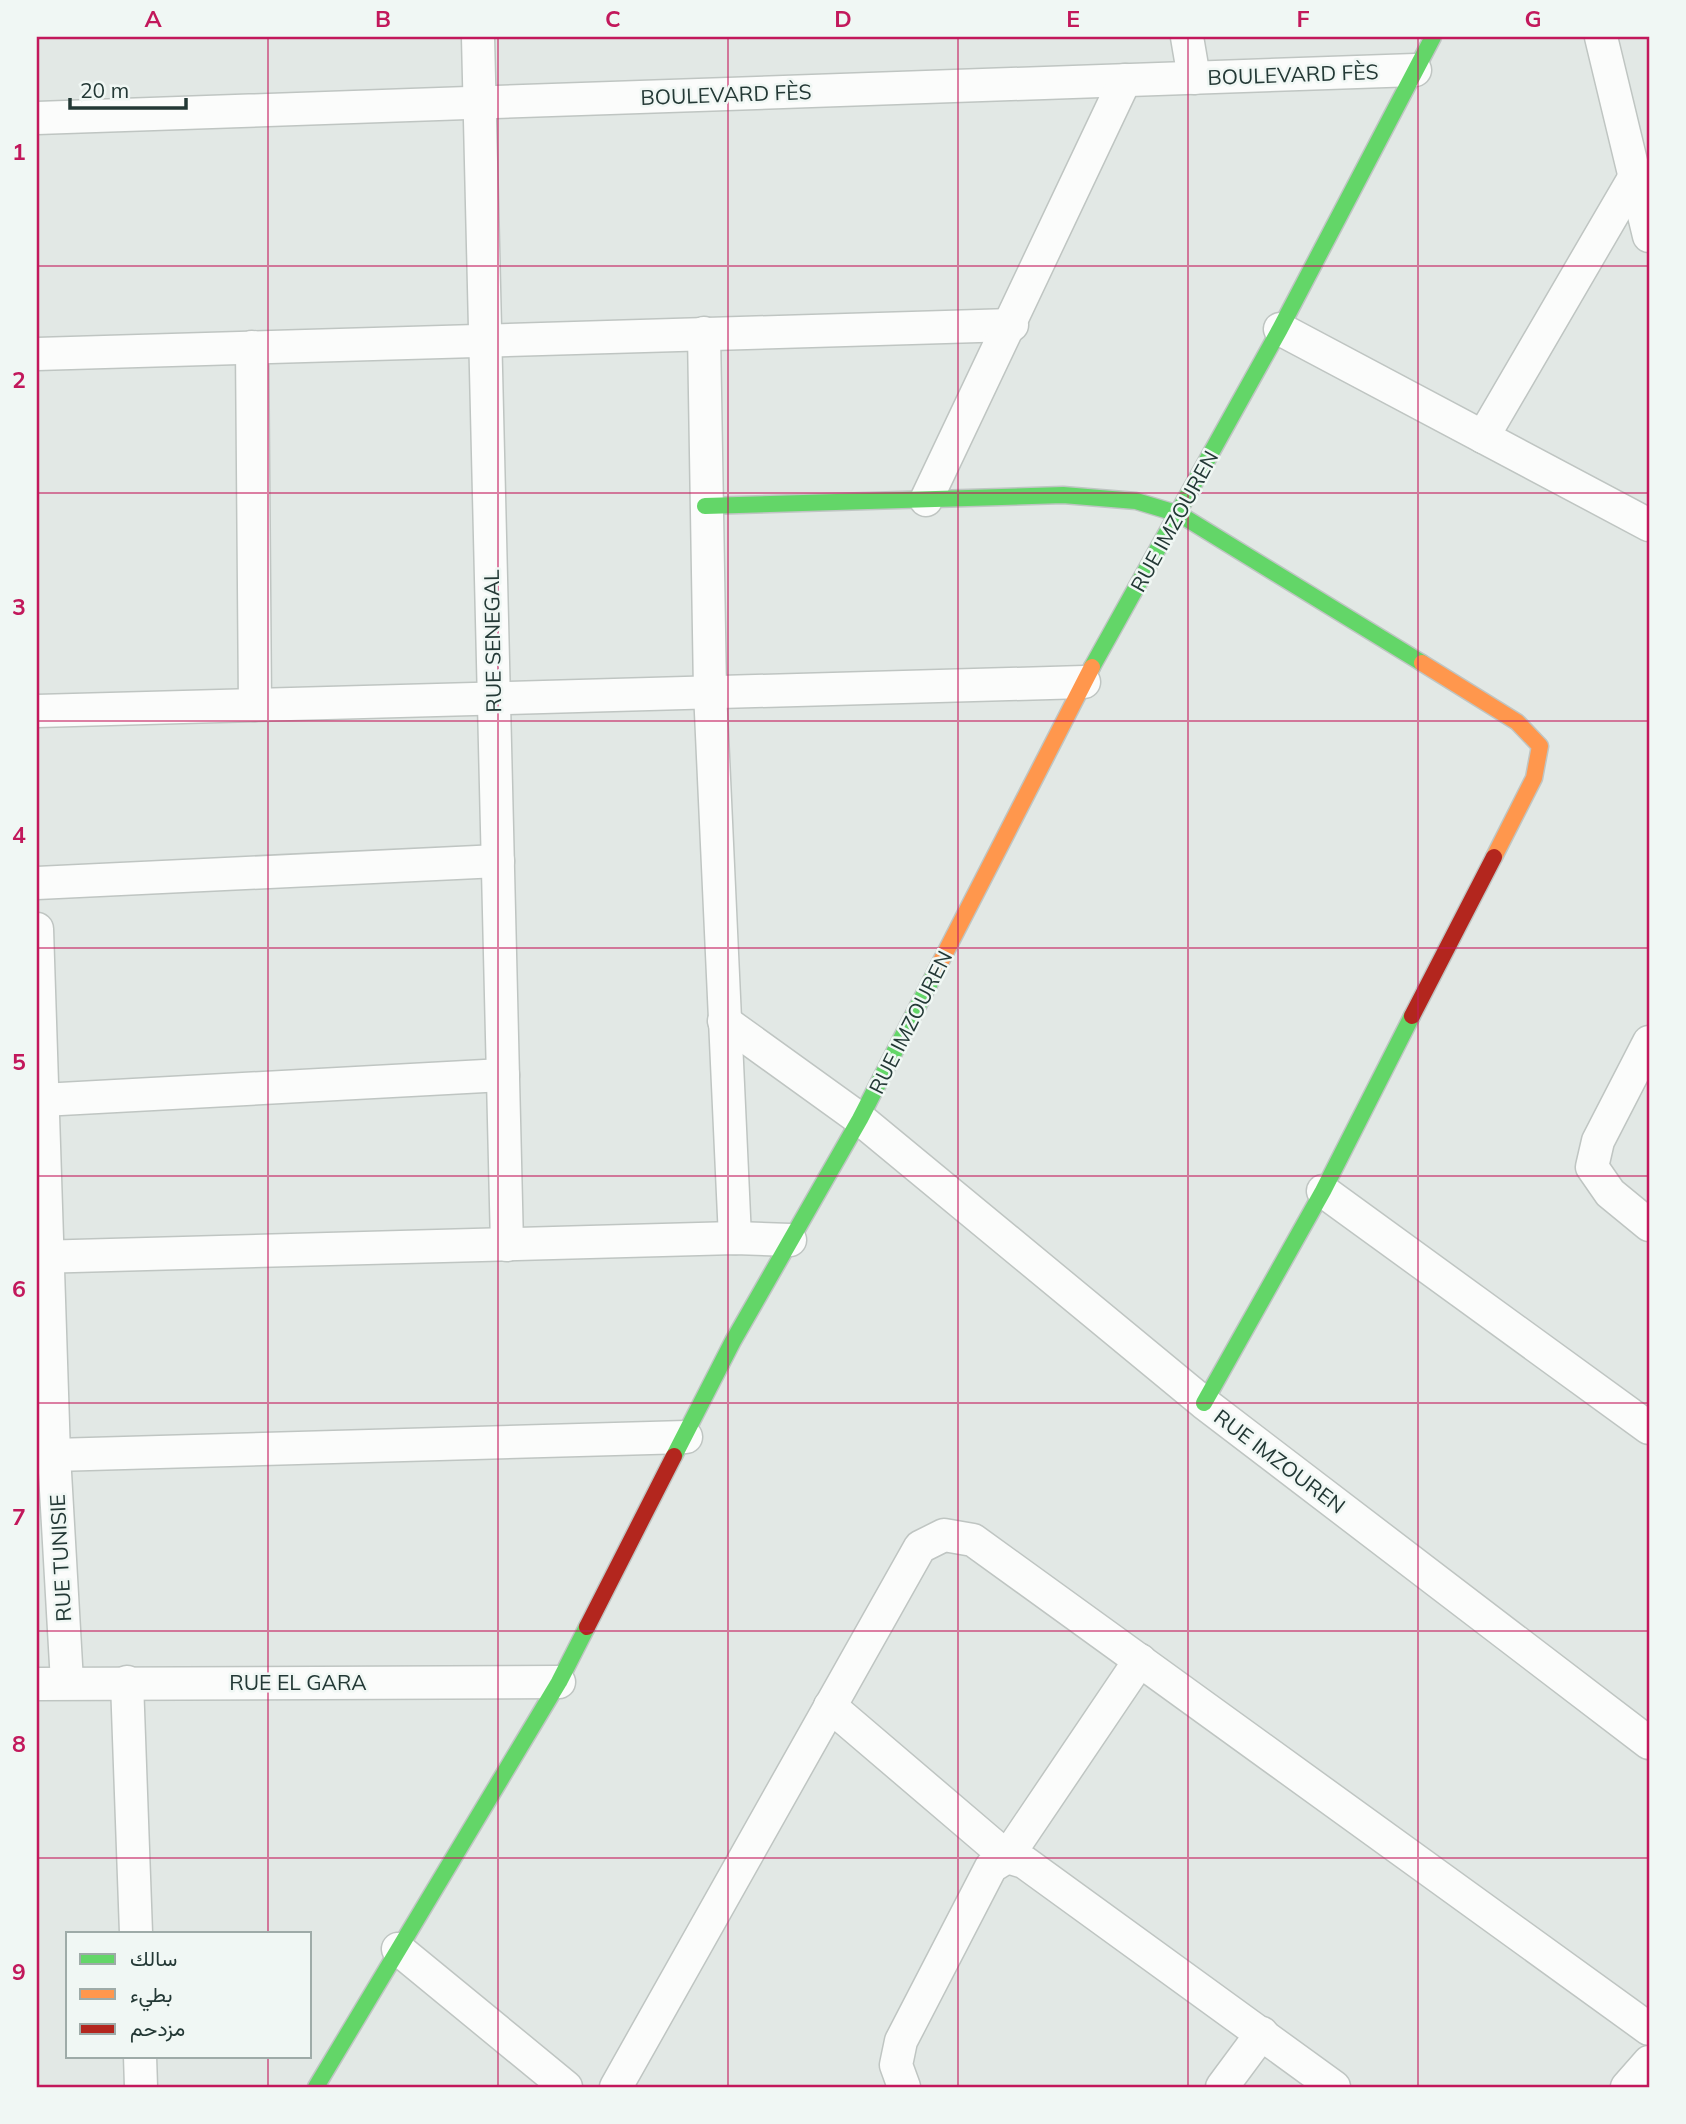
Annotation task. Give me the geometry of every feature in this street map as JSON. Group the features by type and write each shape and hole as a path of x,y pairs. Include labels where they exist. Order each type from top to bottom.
{"street":[{"name":"RUE SENEGAL","path":"478,37 507,1245"},
{"path":"1187,37 1194,78"},
{"name":"RUE IMZOUREN","path":"1433,37 1280,329 1084,682 860,1119 1204,1403 1649,1743"},
{"path":"1601,37 1649,236"},
{"name":"BOULEVARD FÈS","path":"37,118 1415,70"},
{"path":"926,500 1012,325 1125,80"},
{"path":"1483,437 1634,178"},
{"path":"37,354 1012,325"},
{"path":"1280,329 1649,525"},
{"path":"704,333 710,691 734,1238"},
{"path":"252,347 255,705"},
{"path":"705,506 1063,495 1136,501 1179,514 1517,722 1539,746 1534,778 1323,1191 1204,1403"},
{"path":"37,712 1084,682"},
{"path":"37,883 498,861"},
{"name":"RUE TUNISIE","path":"37,929 42,1100 42,1257 54,1455 52,1683"},
{"path":"316,2087 559,1682 733,1341 860,1119 723,1021"},
{"path":"1649,1042 1598,1141 1592,1167 1610,1192 1649,1225"},
{"path":"42,1100 503,1075"},
{"path":"1323,1191 1649,1428"},
{"path":"42,1257 734,1238 789,1240"},
{"path":"54,1455 686,1437"},
{"path":"616,2087 920,1547 944,1535 973,1540 1649,2029"},
{"path":"904,2087 896,2065 901,2041 991,1867 1007,1857 1140,1660"},
{"path":"127,1682 136,1932"},
{"name":"RUE EL GARA","path":"52,1683 559,1682"},
{"path":"830,1706 1007,1857 1024,1862 1334,2087"},
{"path":"398,1949 566,2087"},
{"path":"1222,2087 1262,2033"},
{"path":"140,2058 141,2087"},
{"path":"1627,2087 1649,2062"}],"traffic: fast":[{"path":"1092,667 1280,329 1433,37"},
{"path":"705,506 1063,495 1136,501 1179,514 1422,663"},
{"path":"674,1456 733,1341 860,1119 939,965"},
{"path":"1204,1403 1323,1191 1412,1016"},
{"path":"316,2087 559,1682 587,1627"}],"traffic: slow":[{"path":"1422,663 1517,722 1540,746 1534,778 1494,857"},
{"path":"939,965 1092,667"}],"traffic: jam":[{"path":"1412,1016 1494,857"},
{"path":"587,1627 674,1456"}]}
